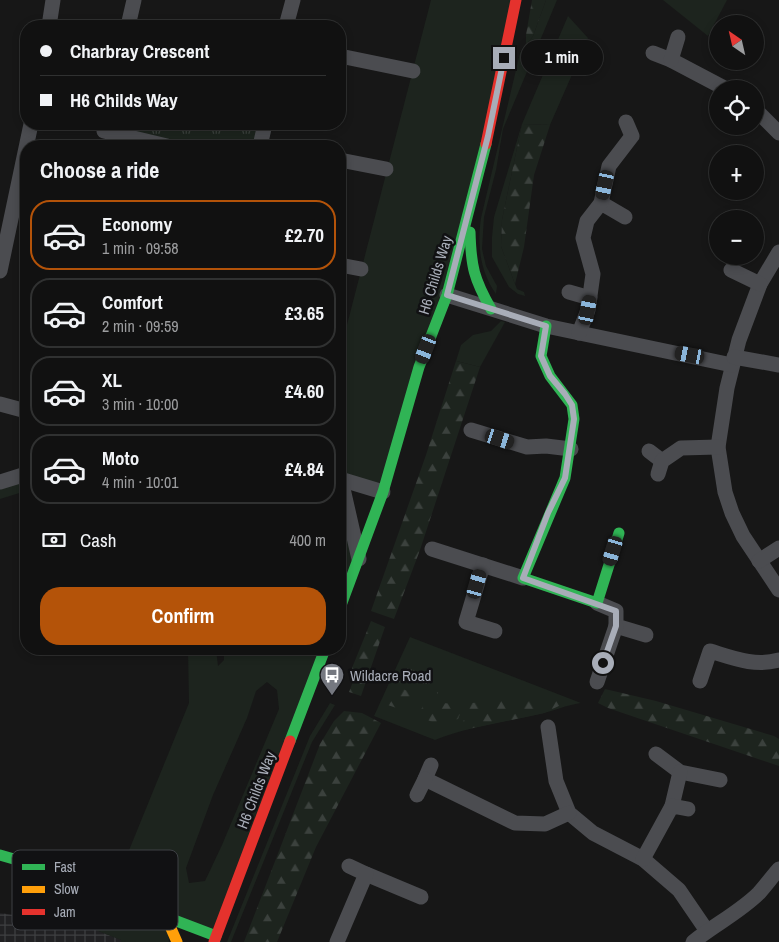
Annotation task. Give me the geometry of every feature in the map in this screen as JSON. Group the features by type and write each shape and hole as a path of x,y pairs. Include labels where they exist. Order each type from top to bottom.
{"street":[{"path":"50,20 53,0"},
{"path":"129,20 134,0"},
{"path":"288,20 293,0"},
{"name":"H6 Childs Way","path":"346,592 383,492 419,367 447,295 488,136 516,0"},
{"path":"671,60 678,37"},
{"path":"653,53 671,60 709,80"},
{"path":"346,57 413,72"},
{"path":"764,118 779,133"},
{"path":"579,333 588,310 593,274 583,238 587,221 601,203 609,166 632,136 626,122"},
{"path":"112,130 135,140"},
{"path":"346,161 386,169"},
{"path":"0,271 20,176"},
{"path":"601,203 625,217"},
{"path":"469,213 471,261 478,286 491,310"},
{"path":"779,252 760,284 739,340 733,361 718,447 725,492 732,513 743,536 779,590"},
{"path":"346,266 361,269"},
{"path":"731,270 760,284"},
{"path":"569,292 590,298"},
{"path":"447,295 546,326 579,333 733,361 779,365"},
{"path":"523,578 548,513 565,478 574,419 572,405 550,376 541,356 546,326"},
{"path":"0,404 20,409"},
{"path":"471,430 498,446 546,446 570,449"},
{"path":"649,451 660,468 681,448 718,447"},
{"path":"0,482 20,476"},
{"path":"346,481 383,492"},
{"path":"346,502 359,559"},
{"path":"597,603 618,533"},
{"path":"759,561 779,548"},
{"path":"432,549 523,578 616,611 616,626 597,682"},
{"path":"483,565 466,622 495,631"},
{"path":"616,626 646,635"},
{"path":"700,681 712,645 744,662 772,662 779,660"},
{"name":"H6 Childs Way","path":"215,939 323,655"},
{"path":"548,727 556,781 569,813 593,833 643,858 678,890 706,931"},
{"path":"656,754 680,772 720,780"},
{"path":"417,795 432,765"},
{"path":"643,858 672,806 680,772"},
{"path":"425,779 515,823 546,824 569,813"},
{"path":"672,806 688,809"},
{"path":"350,866 421,897"},
{"path":"693,942 758,894 779,869"},
{"path":"337,942 366,874"},
{"path":"178,922 215,939"},
{"path":"172,930 177,942"}],"shaded area":[{"path":"0,913 12,915 12,930 96,930 122,940 121,942 0,942"}],"green space":[{"path":"431,0 516,0 488,136 383,492 346,481 346,329"},
{"path":"532,0 546,0 533,36 526,45 526,35"},
{"path":"546,0 557,0 503,129 496,170 484,217 482,249 486,266 497,286 496,294 486,276 481,258 479,238 481,218 520,53 533,36"},
{"path":"663,0 727,0 719,15 709,15 708,36"},
{"path":"568,16 588,38 550,125 522,124"},
{"path":"522,124 502,220 501,246 517,289 524,292 525,296 518,294 509,287 492,257 494,217"},
{"path":"522,124 550,125 534,175 524,247 515,284 501,246 502,220"},
{"path":"115,130 260,130 258,140 157,140"},
{"path":"501,321 505,322 480,367 456,361 461,345 473,335 491,331"},
{"path":"456,361 480,367 420,550 394,619 371,611 426,455"},
{"path":"20,476 20,493 0,499 0,482"},
{"path":"346,499 359,559 346,593"},
{"path":"371,621 385,627 361,696 349,692 352,684 352,668"},
{"path":"410,637 581,703 474,728 435,740 374,716"},
{"path":"188,655 217,655 218,666 224,660 224,655 323,655 216,936 178,921 178,850 129,850 189,703","holes":["267,682 277,690 279,709 205,881 189,883 186,868 213,795 247,718 256,691"]},
{"path":"407,668 441,680 441,687 438,693 434,696 414,690 400,683 397,679 400,671"},
{"path":"394,685 419,696 411,713 382,703"},
{"path":"605,689 656,701 774,736 779,739 779,766 608,708 598,703"},
{"path":"524,697 563,701 563,704 544,713 464,730 461,726 472,703"},
{"path":"426,698 439,703 464,704 458,719 436,723 419,715"},
{"path":"330,703 335,705 312,742 231,942 227,942 310,736"},
{"path":"344,711 362,713 381,723 316,847 277,942 244,942 320,744 334,721"},
{"path":"96,930 168,930 169,942 121,942 121,940"}],"traffic: fast":[{"path":"346,592 383,492 419,367 447,295 486,144"},
{"path":"470,232 474,272 491,309"},
{"path":"546,326 541,356 550,376 572,405 574,419 565,478 523,578 597,603 619,533"},
{"path":"290,741 323,655"},
{"path":"0,855 12,858"},
{"path":"178,922 216,936"}],"traffic: slow":[{"path":"172,930 177,942"}],"traffic: jam":[{"path":"486,144 516,0"},
{"path":"214,942 290,741"}],"place":[{"name":"Wildacre Road","path":"332,696"}],"route":[{"path":"504,58 488,136 447,295 546,326 541,356 550,376 559,385 572,405 574,419 565,478 548,513 523,578 616,611 616,626 603,663"}]}
